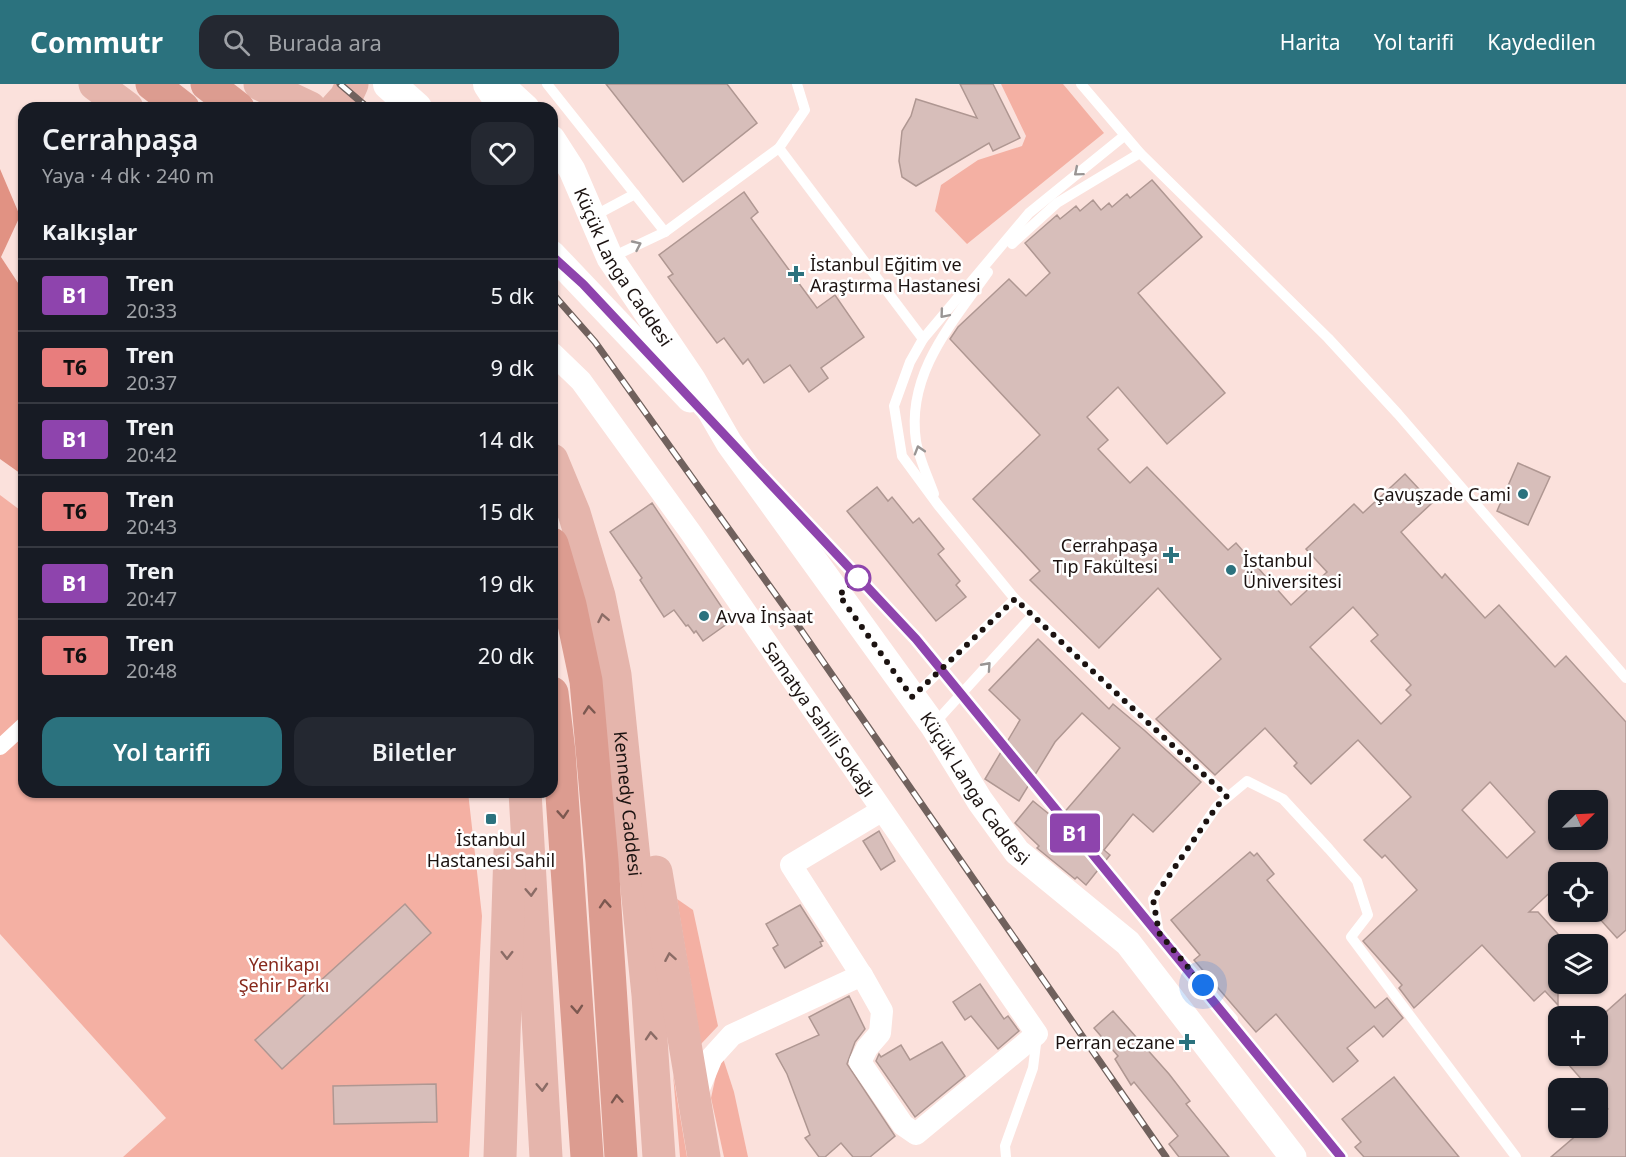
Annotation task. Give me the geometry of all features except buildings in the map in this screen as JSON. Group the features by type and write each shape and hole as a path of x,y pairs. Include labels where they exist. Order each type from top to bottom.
{"highway":[{"path":"152,84 175,102"},
{"path":"207,84 230,102"},
{"path":"558,564 570,605 586,681 602,861 621,1157"},
{"path":"558,744 586,1157"}],"main road":[{"path":"95,84 119,102"},
{"path":"252,84 274,102"},
{"path":"260,84 298,102"},
{"path":"341,102 352,84"},
{"path":"389,84 409,102"},
{"path":"489,84 501,102"},
{"name":"Kennedy Caddesi","path":"558,474 574,513 599,596 615,675 648,995 659,1157"},
{"path":"615,675 648,817 704,1157"},
{"path":"500,1157 512,798"},
{"path":"525,798 546,1157"}],"street":[{"path":"500,84 520,102"},
{"name":"Küçük Langa Caddesi","path":"558,149 572,171 610,258 692,379 729,443 933,725 980,801 1017,852 1128,943 1293,1157"},
{"path":"558,260 729,443"},
{"name":"Samatya Sahili Sokağı","path":"558,359 581,381 684,524 1037,1034"},
{"path":"0,747 18,730"},
{"path":"881,811 791,866 862,975 882,1011 879,1033 867,1047 860,1062 903,1125 916,1134 1037,1034"},
{"path":"695,1098 712,1057 732,1035 862,975"}],"lane":[{"path":"547,84 665,232"},
{"path":"610,258 665,232 779,148 805,110 797,84"},
{"path":"1081,84 1140,153 1328,338 1398,414 1626,678"},
{"path":"1124,136 1029,213 923,339 910,362 894,406 902,456 938,506 1015,599 1227,796"},
{"path":"779,148 923,339"},
{"path":"938,506 916,441 917,388 937,343 991,268 1018,237 1057,203 1140,153"},
{"path":"591,217 634,194"},
{"path":"912,697 1015,599"},
{"path":"933,725 1033,615"},
{"path":"1233,1019 1159,933 1153,899 1217,806 1247,781 1283,799 1357,881 1368,915 1351,937 1516,1157"},
{"path":"1006,1157 1005,1146 1033,1068 1037,1034"}],"green space":[{"path":"1001,84 1063,84 1104,133 967,244 935,211 941,185 978,160 1022,146 1026,136"},
{"name":"Yenikapı Şehir Parkı","path":"0,495 18,508 18,798 469,798 482,916 469,1157 123,1157 166,1118 0,934"},
{"path":"677,899 693,910 718,1026 701,1044"},
{"path":"721,1052 734,1092 748,1157 724,1157 711,1098"},
{"path":"673,1074 687,1157 680,1157"}],"shaded area":[{"path":"0,169 18,211 18,220 1,257 18,283 18,472 0,459"}],"railway":[{"path":"340,84 361,102"},
{"path":"558,300 595,342 801,630 1166,1157"}],"train":[{"name":"B1","path":"558,261 583,284 916,639 1341,1157"}],"place":[{"name":"İstanbul Eğitim ve Araştırma Hastanesi","path":"796,274"},
{"name":"Çavuşzade Cami","path":"1523,494"},
{"name":"Cerrahpaşa Tıp Fakültesi","path":"1171,555"},
{"name":"İstanbul Üniversitesi","path":"1231,570"},
{"name":"Avva İnşaat","path":"704,616"},
{"name":"İstanbul Hastanesi Sahil","path":"491,819"},
{"name":"Perran eczane","path":"1187,1042"}],"route":[{"path":"858,578 839,595 912,697 1015,599 1227,796 1217,806 1153,899 1159,933 1203,985"}]}
